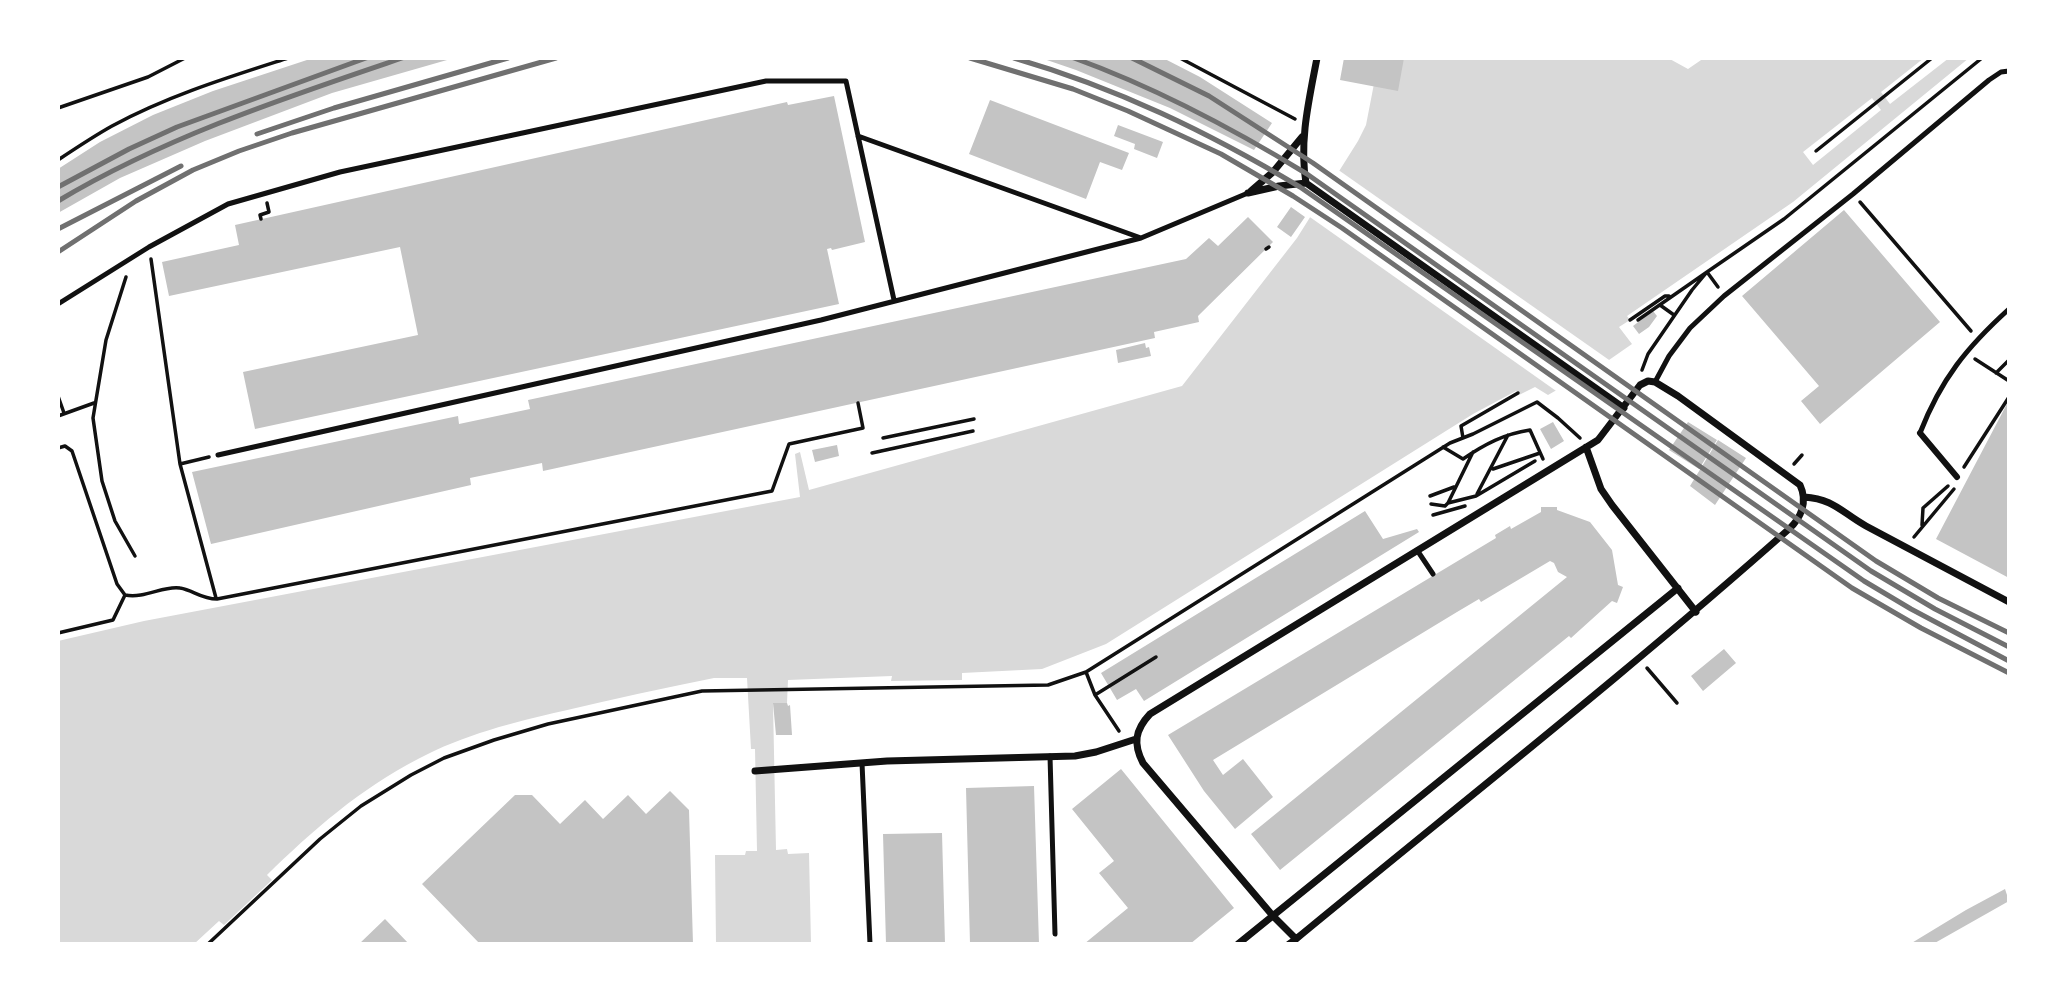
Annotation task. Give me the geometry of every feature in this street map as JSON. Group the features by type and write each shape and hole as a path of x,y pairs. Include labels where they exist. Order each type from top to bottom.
{"street":[{"path":"1306,183 1303,136 1317,58"},
{"path":"1248,193 1273,172 1303,136"},
{"path":"1248,193 1306,183 1624,408"},
{"path":"1289,944 1296,939 1696,612 1795,524 1801,513 1804,497 1800,485 1678,396 1656,382 1648,381 1640,384 1606,433 1586,447 1150,714 1139,728 1136,739 1137,751 1143,763 1273,916 1296,939"},
{"path":"1920,433 1957,477"},
{"path":"1586,447 1606,497 1696,612"},
{"path":"1804,497 1825,499 1864,524 2009,601"},
{"path":"1238,944 1678,588"},
{"path":"755,771 887,761 1050,757 1096,752 1136,739"}],"lane":[{"path":"1656,382 1669,356 1690,328 1724,296 1853,194 1989,80 2001,72 2009,71"},
{"path":"58,304 149,247 228,204 340,173 766,81 846,81 894,300"},
{"path":"858,136 1141,238"},
{"path":"219,455 821,320 1141,238 1248,193"},
{"path":"1920,433 1938,392 1964,353 2009,309"},
{"path":"1417,550 1433,574"},
{"path":"1050,757 1055,934"},
{"path":"862,763 870,944"}],"path":[{"path":"58,108 148,77 185,58"},
{"path":"58,160 111,126 137,113 288,58"},
{"path":"1180,58 1305,125"},
{"path":"1816,151 1932,58"},
{"path":"1638,320 1784,219 1982,58"},
{"path":"1975,64 1980,70"},
{"path":"1920,109 1925,115"},
{"path":"1861,157 1866,163"},
{"path":"1853,194 1978,338"},
{"path":"261,219 260,215 269,212"},
{"path":"149,247 180,464 217,599"},
{"path":"126,261 126,278 106,340 94,403 94,430 102,481 115,522 135,556"},
{"path":"1707,272 1716,285"},
{"path":"1640,384 1648,354 1707,272"},
{"path":"1630,320 1665,296 1671,296"},
{"path":"1660,305 1674,315"},
{"path":"1964,353 2009,381"},
{"path":"1997,373 2009,360"},
{"path":"1463,438 1461,426 1518,393"},
{"path":"58,396 64,414"},
{"path":"1954,488 1922,525 1923,508 1957,477 2009,397"},
{"path":"58,448 65,446 72,451 117,584 125,595 136,597 179,587 204,599 217,599 772,491 789,444 863,428 858,402"},
{"path":"208,944 320,839 361,806 444,758 548,724 702,691 1048,685 1086,672 1443,447 1537,402 1575,432 1586,447"},
{"path":"58,412 64,414 94,403"},
{"path":"883,438 974,419"},
{"path":"962,421 964,433"},
{"path":"931,428 933,440"},
{"path":"1443,447 1463,459 1509,433 1530,430 1549,470"},
{"path":"872,453 974,431"},
{"path":"1476,496 1492,470 1509,433"},
{"path":"899,435 901,447"},
{"path":"1448,503 1473,452"},
{"path":"180,464 219,455"},
{"path":"1492,470 1541,455"},
{"path":"1431,504 1445,506 1476,496 1541,455"},
{"path":"1430,496 1456,486"},
{"path":"1433,515 1464,505"},
{"path":"58,633 113,620 125,595"},
{"path":"1095,695 1156,657"},
{"path":"1638,659 1677,703"},
{"path":"1086,672 1095,695 1125,741"}],"shaded area":[{"path":"1379,58 1668,58 1688,69 1704,58 1969,58 1793,202 1627,316 1630,320 1619,327 1632,344 1609,360 1548,395 1535,387 1519,395 1516,391 1473,414 1106,644 1042,669 962,673 962,680 891,681 892,676 788,680 787,703 773,704 776,850 787,849 788,854 809,853 811,944 716,944 715,855 745,855 746,851 757,851 755,749 751,749 747,678 714,678 507,725 471,736 418,759 376,783 320,826 267,875 272,880 224,925 219,921 194,944 58,944 58,641 144,621 800,497 795,454 800,452 809,490 1182,386 1297,238 1358,141 1366,125"}],"pier":[{"path":"1924,58 1949,58 1890,104 1881,92"},
{"path":"1872,98 1881,110 1813,165 1803,152"},
{"path":"1337,169 1612,362 1559,393 1307,215"}],"building":[{"path":"313,58 454,58 332,93 205,141 120,178 58,213 58,169 100,142 153,115 213,91"},
{"path":"1041,58 1163,58 1200,77 1272,123 1254,150 1170,108"},
{"path":"1344,58 1404,58 1398,91 1340,80"},
{"path":"834,96 865,242 827,249 839,304 255,429 243,372 418,335 400,247 169,296 162,262 239,245 235,225 787,102 788,105"},
{"path":"990,100 1129,153 1122,170 1100,162 1086,199 969,154"},
{"path":"1118,125 1163,142 1157,158 1134,149 1135,144 1114,136"},
{"path":"1291,207 1305,217 1291,237 1277,227"},
{"path":"1844,210 1940,322 1820,424 1801,401 1819,386 1742,296"},
{"path":"1248,217 1273,242 1198,316 1199,322 1154,332 1155,338 543,471 542,463 470,478 471,485 211,544 192,472 458,416 459,424 530,409 528,400 1186,259 1209,238 1218,246"},
{"path":"1653,311 1657,316 1649,327 1639,334 1633,326"},
{"path":"1145,343 1151,356 1118,363 1116,350"},
{"path":"2009,400 2009,578 1936,539"},
{"path":"1553,422 1564,441 1551,449 1540,429"},
{"path":"1688,422 1717,440 1699,469 1669,450"},
{"path":"1718,440 1746,458 1715,505 1690,486"},
{"path":"837,445 839,456 815,462 812,450"},
{"path":"1541,507 1557,507 1557,510 1590,522 1612,550 1618,585 1623,587 1617,603 1612,601 1571,638 1569,636 1280,870 1251,834 1567,577 1558,572 1550,561 1481,602 1479,599 1213,760 1223,775 1243,759 1273,797 1235,829 1204,791 1168,735 1496,538 1495,535 1510,526 1511,529 1541,512"},
{"path":"1365,511 1383,539 1417,529 1419,532 1144,701 1136,689 1117,700 1101,673"},
{"path":"1724,649 1736,663 1703,691 1691,676"},
{"path":"773,703 790,705 792,735 776,735"},
{"path":"1121,769 1234,908 1190,944 1084,944 1128,908 1099,873 1114,861 1072,809"},
{"path":"1034,786 1039,944 970,944 966,788"},
{"path":"670,791 689,810 693,944 480,944 422,884 515,795 532,795 560,824 585,800 603,819 628,795 646,814"},
{"path":"942,833 945,944 886,944 883,834"},
{"path":"2005,889 2009,901 1933,944 1910,944 1966,910"},
{"path":"385,919 409,944 359,944"}],"railway":[{"path":"58,187 177,127 366,58"},
{"path":"58,201 140,157 226,120 402,58"},
{"path":"257,134 334,108 508,58"},
{"path":"58,252 136,201 193,170 239,151 292,133 556,58"},
{"path":"970,58 1073,89 1128,111 1221,154 1293,196 1852,588 1921,628 2009,673"},
{"path":"1014,58 1089,83 1161,113 1300,187 1864,581 2009,661"},
{"path":"1074,58 1135,82 1194,110 1307,174 1871,571 1935,609 2009,647"},
{"path":"1132,58 1209,96 1313,163 1876,561 1938,598 2009,633"},
{"path":"58,229 181,166"}]}
